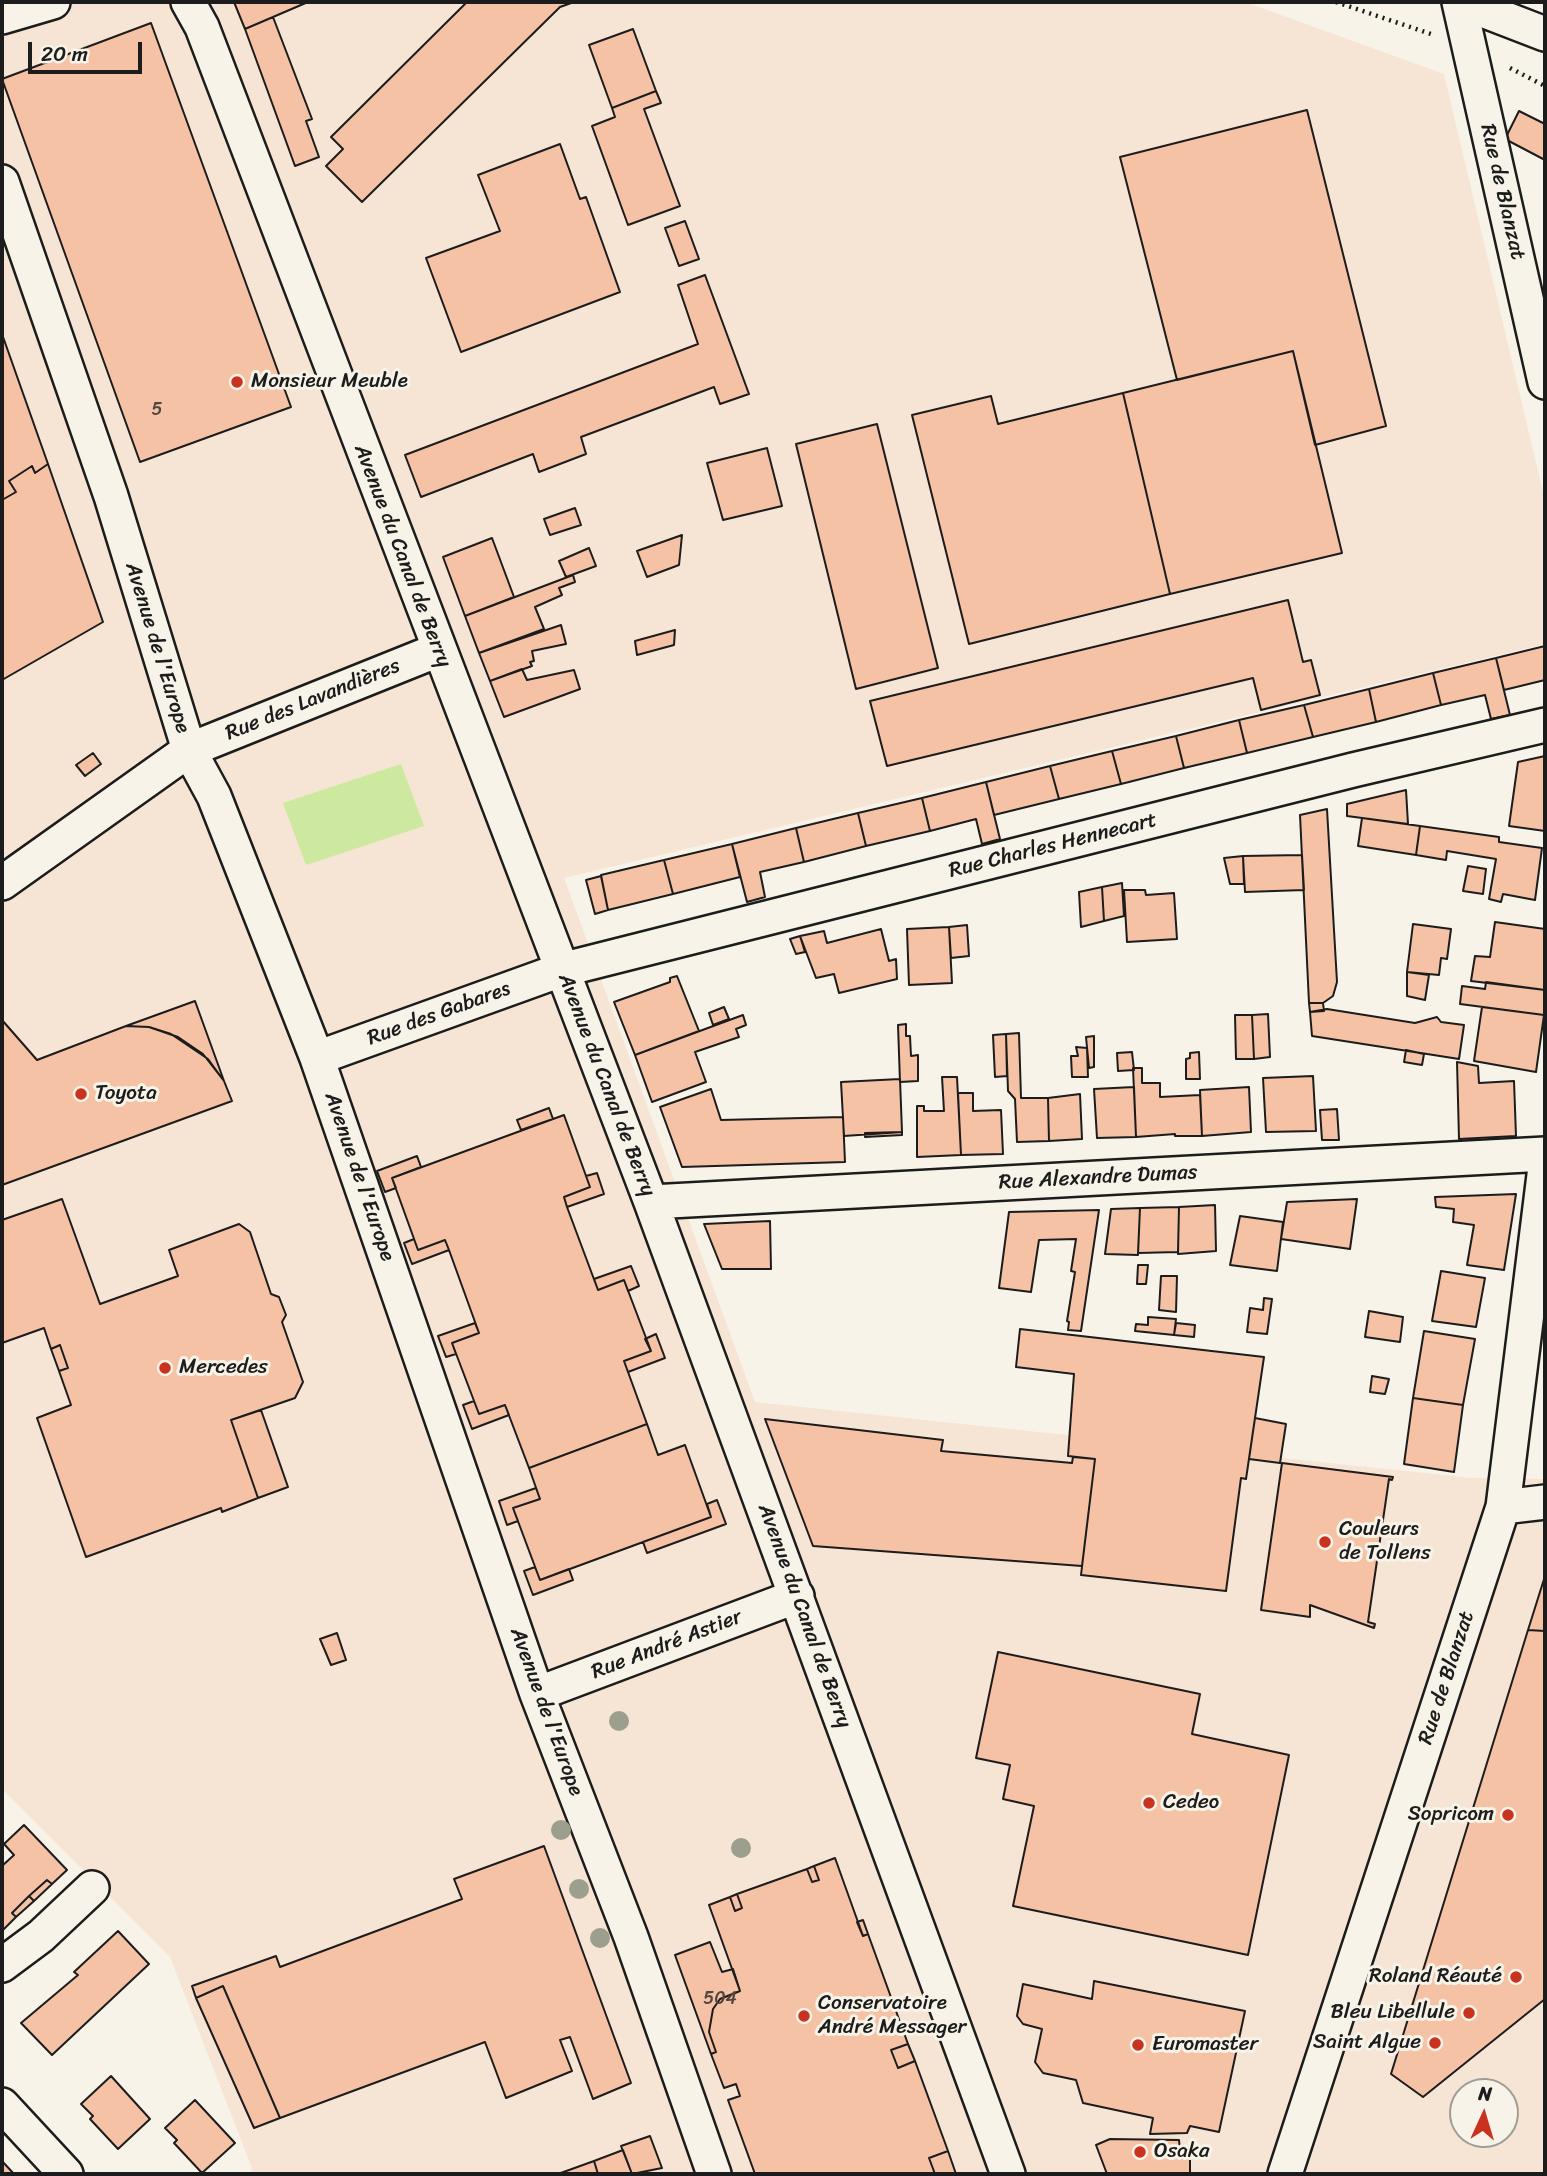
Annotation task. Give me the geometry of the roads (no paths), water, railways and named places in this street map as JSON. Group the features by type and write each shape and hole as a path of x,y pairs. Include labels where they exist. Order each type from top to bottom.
{"street":[{"path":"2,18 52,2"},
{"name":"Avenue du Canal de Berry","path":"188,2 202,27 650,1202 1008,2174"},
{"path":"1461,2 1545,34"},
{"name":"Rue de Blanzat","path":"1461,2 1545,383"},
{"name":"Avenue de l'Europe","path":"2,182 111,496 189,750 214,796 317,1058 537,1694 631,1937 714,2174"},
{"name":"Rue des Lavandières","path":"2,883 189,750 438,650"},
{"name":"Rue Charles Hennecart","path":"561,970 1353,770 1545,725"},
{"name":"Rue des Gabares","path":"317,1058 561,970"},
{"name":"Rue Alexandre Dumas","path":"650,1202 1545,1154"},
{"name":"Rue de Blanzat","path":"1285,2174 1503,1507 1545,1167"},
{"path":"1503,1507 1545,1502"},
{"name":"Rue André Astier","path":"537,1694 797,1596"},
{"path":"2,1965 41,1936 92,1888"},
{"path":"2,2105 66,2174"}],"place":[{"name":"Monsieur Meuble","path":"237,382"},
{"name":"Toyota","path":"81,1094"},
{"name":"Mercedes","path":"165,1368"},
{"name":"Couleurs de Tollens","path":"1325,1542"},
{"name":"Cedeo","path":"1149,1803"},
{"name":"Sopricom","path":"1508,1815"},
{"name":"Roland Réauté","path":"1516,1977"},
{"name":"Bleu Libellule","path":"1469,2013"},
{"name":"Conservatoire André Messager","path":"804,2016"},
{"name":"Saint Algue","path":"1435,2043"},
{"name":"Euromaster","path":"1138,2045"},
{"name":"Osaka","path":"1140,2152"}]}
